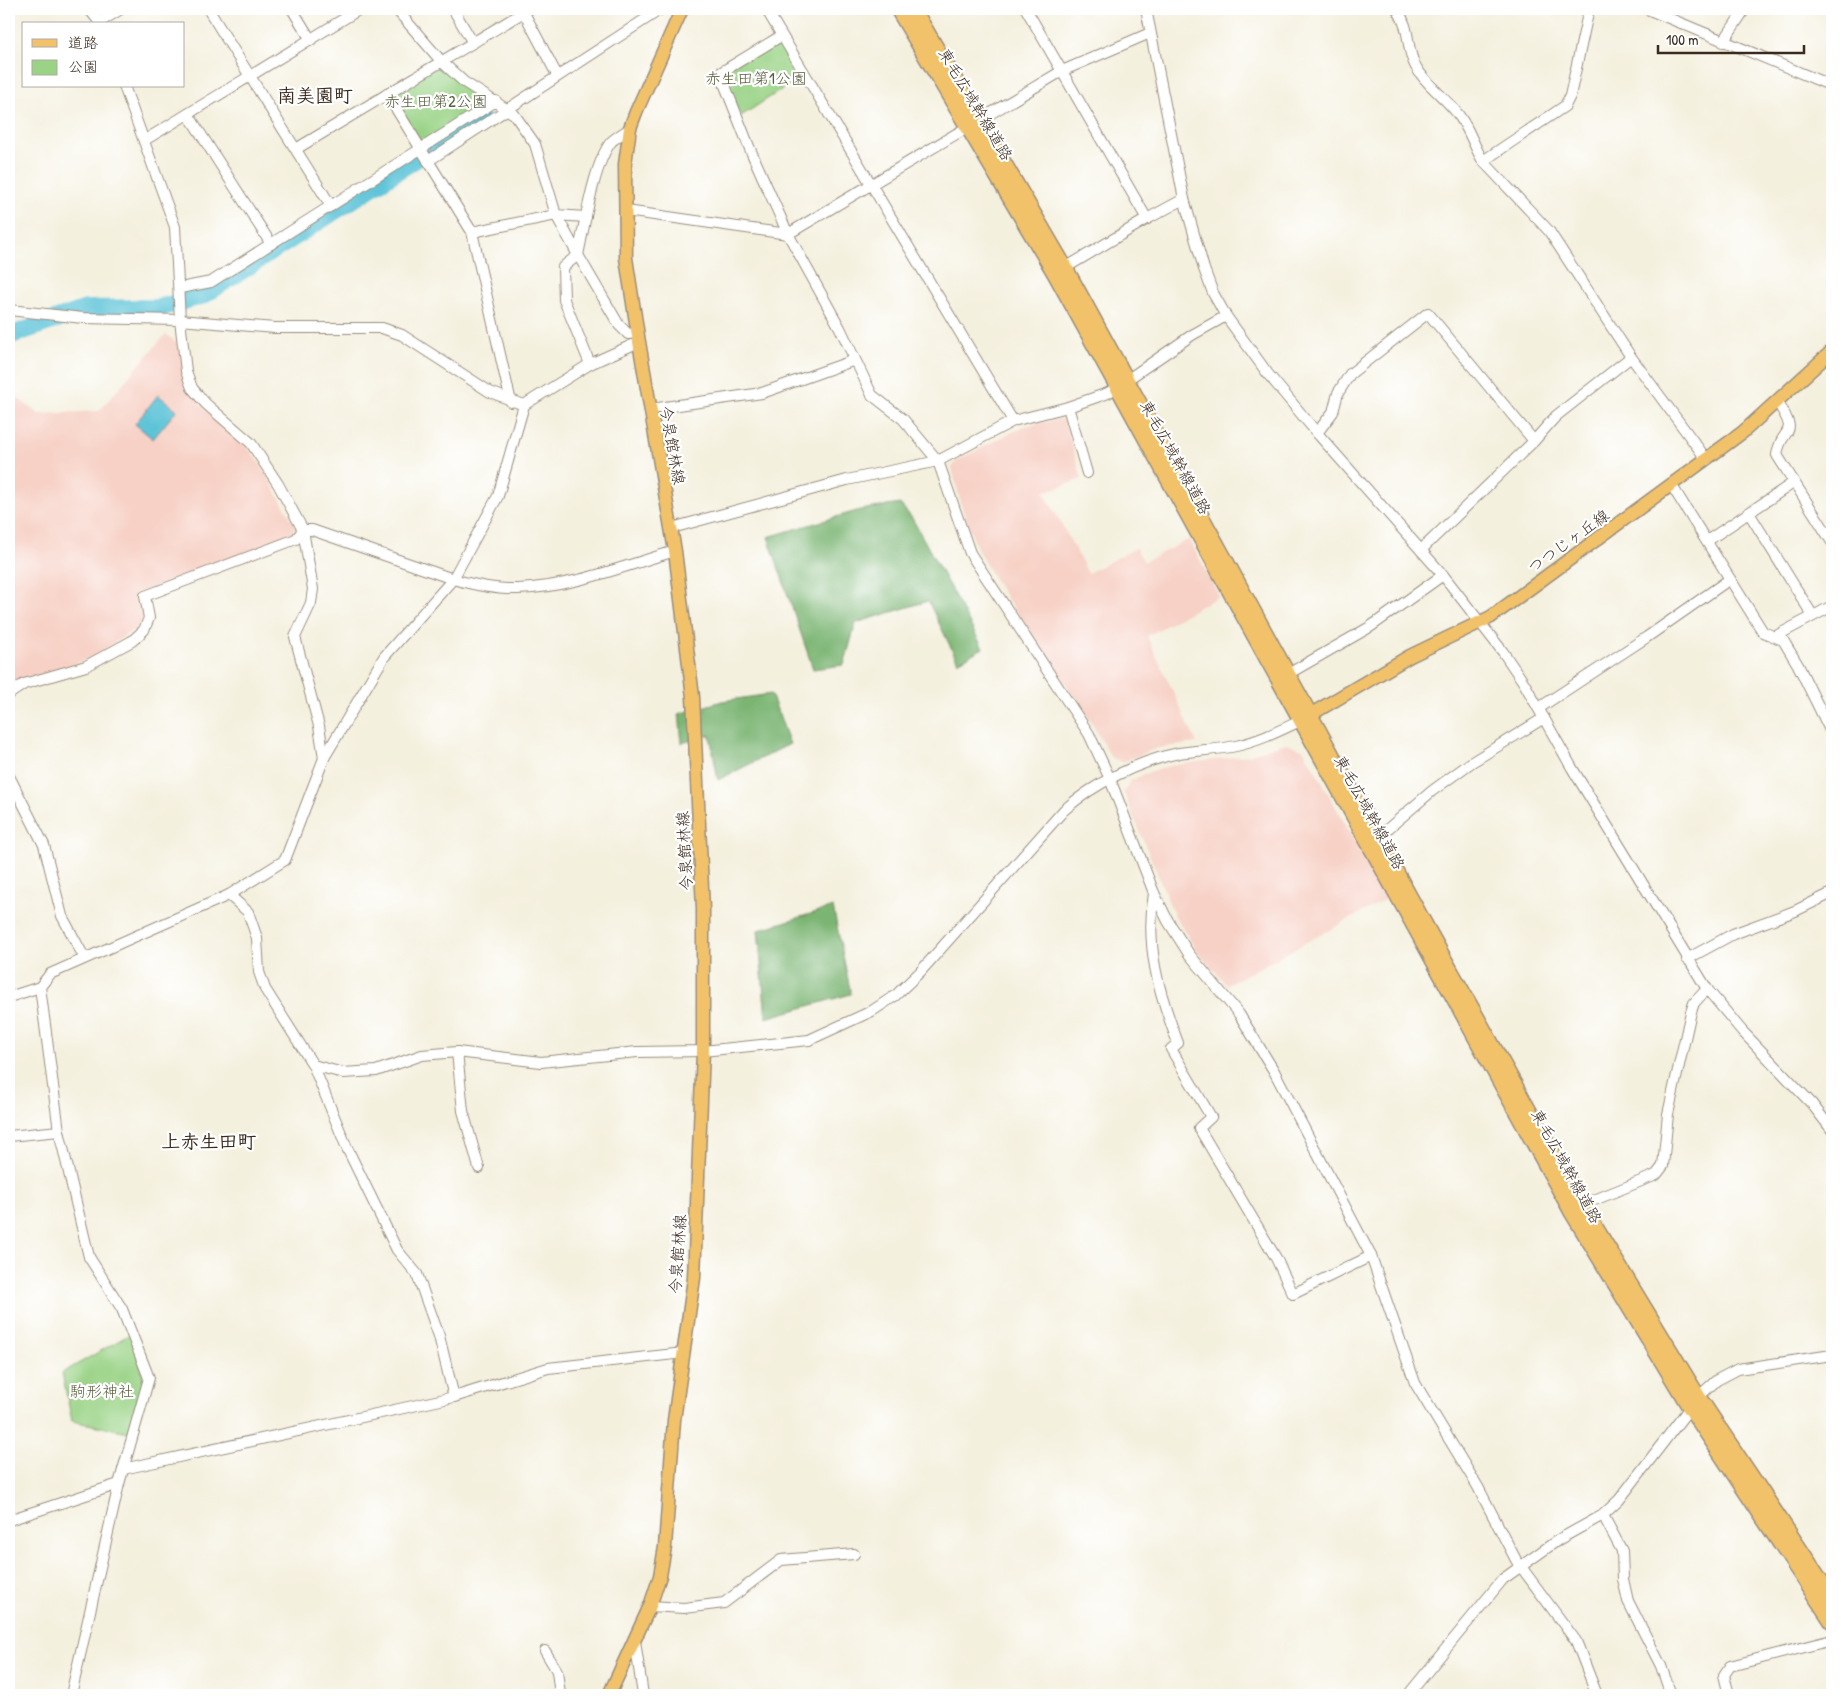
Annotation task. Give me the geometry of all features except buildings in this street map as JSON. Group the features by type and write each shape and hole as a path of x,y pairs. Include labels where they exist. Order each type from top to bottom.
{"highway":[{"name":"東毛広域幹線道路","path":"898,9 974,124"},
{"name":"東毛広域幹線道路","path":"913,9 974,124 1060,270 1288,674 1305,718 1377,838 1576,1208"},
{"name":"東毛広域幹線道路","path":"1123,383 1305,718 1576,1208 1694,1402 1832,1621"},
{"name":"東毛広域幹線道路","path":"1694,1402 1832,1598"}],"main road":[{"name":"今泉館林線","path":"608,1695 635,1641 660,1576 665,1547 670,1462 694,1278 703,1052 703,909 693,698 676,550 650,409 626,258 625,164 630,128 682,9"},
{"name":"つつじヶ丘線","path":"1305,718 1410,656 1481,623 1707,460 1778,402 1832,351"}],"street":[{"path":"88,9 99,22"},
{"path":"102,22 121,9"},
{"path":"208,9 331,206"},
{"path":"292,9 311,40"},
{"path":"145,140 360,9"},
{"path":"396,9 442,62 464,82 514,114 535,144 556,215 578,255 619,325 628,334 638,338"},
{"path":"453,9 473,43"},
{"path":"428,161 661,9"},
{"path":"766,9 1013,421"},
{"path":"1026,9 1147,219"},
{"path":"1146,9 1184,199 1204,269 1213,293 1226,316 1268,374 1317,433 1443,575 1514,667 1707,990 1742,1031 1828,1115 1832,1130"},
{"path":"1397,9 1404,20 1416,66 1458,114 1470,132 1475,147 1483,161 1549,231 1630,357 1707,460"},
{"path":"1483,161 1565,106 1570,96 1589,9"},
{"path":"1647,9 1832,86"},
{"path":"1723,42 1745,9"},
{"path":"296,150 525,10 557,76"},
{"path":"626,211 788,234 1062,71 1150,33"},
{"path":"781,36 720,73 750,149 788,234 872,395 903,420 938,461 970,553 1084,725 1110,779 1154,893 1178,939 1239,1014 1257,1041 1371,1256 1415,1383 1478,1487 1516,1560 1576,1641 1597,1695"},
{"path":"125,88 175,227 180,288 180,320 186,371 192,388 206,404 251,443 278,484 303,530 314,589 311,602 295,636 319,726 324,758"},
{"path":"387,94 472,232 511,402"},
{"path":"180,288 211,282 421,151 496,101"},
{"path":"188,114 271,244"},
{"path":"590,364 564,300 563,267 578,255 596,178 606,150 611,142 630,128"},
{"path":"1060,270 1184,199"},
{"path":"472,232 556,215 586,217"},
{"path":"9,310 83,318 180,320 276,328 382,328 402,335 490,392 511,402 524,405"},
{"path":"1317,433 1333,412 1338,392 1350,374 1428,313 1534,441"},
{"path":"672,528 847,480 938,461 1013,421 1068,407 1123,383 1226,316"},
{"path":"9,997 40,987 50,974 84,957 229,895 285,860 324,758 384,657 453,579 498,496 524,405 590,364 638,338"},
{"path":"1421,550 1534,441 1556,416 1630,357"},
{"path":"650,409 762,393 855,360"},
{"path":"1778,402 1789,420 1790,428 1777,455 1832,542"},
{"path":"1068,407 1086,473"},
{"path":"1707,540 1793,483"},
{"path":"1672,486 1763,632 1768,636 1776,636 1832,606"},
{"path":"1749,513 1813,616"},
{"path":"303,530 312,530 471,584 518,589 582,579 676,550"},
{"path":"9,694 24,684 86,666 132,640 144,630 149,618 145,596 296,540 303,530"},
{"path":"1288,674 1370,627 1443,575"},
{"path":"1539,708 1647,637 1730,579"},
{"path":"1776,636 1783,640 1798,665 1832,734"},
{"path":"312,1065 343,1072 376,1071 422,1055 457,1052 541,1062 637,1052 703,1052 809,1040 872,1011 896,995 920,972 1064,810 1078,797 1110,779 1164,757 1235,746 1276,733 1305,718"},
{"path":"1377,838 1432,791 1472,762 1544,718"},
{"path":"9,776 44,845 62,916 84,957"},
{"path":"1154,893 1150,928 1160,995 1178,1043 1171,1049 1211,1117 1199,1128 1276,1258 1293,1294 1371,1256"},
{"path":"1687,959 1733,934 1795,911 1832,893"},
{"path":"229,895 248,912 257,938 260,972 265,989 312,1065 347,1148 397,1250 417,1274 440,1336 454,1397"},
{"path":"40,987 59,1131 89,1257 122,1309 149,1378 119,1484 71,1695"},
{"path":"1576,1208 1656,1175 1663,1166 1668,1114 1691,1012 1694,1003 1707,990"},
{"path":"457,1052 464,1111 479,1168"},
{"path":"9,1136 59,1131"},
{"path":"123,1469 454,1397 548,1368 684,1354"},
{"path":"1408,1695 1503,1579 1558,1540 1603,1515 1619,1500 1694,1402 1717,1380 1738,1369 1832,1355"},
{"path":"9,1520 119,1484"},
{"path":"1603,1515 1622,1551 1623,1579 1628,1601 1661,1666 1671,1695"},
{"path":"650,1606 684,1608 724,1604 781,1560 854,1554"},
{"path":"1729,1695 1724,1675 1730,1666 1832,1640"},
{"path":"635,1641 638,1650 643,1695"},
{"path":"545,1651 557,1671 560,1695"}],"shaded area":[{"path":"166,334 179,345 200,404 248,448 262,467 296,527 290,536 138,593 144,617 139,626 93,657 57,670 23,679 9,688 9,392 39,414 99,411"},
{"path":"1064,418 1082,479 1044,492 1088,573 1136,548 1144,562 1189,539 1219,596 1147,636 1197,743 1158,748 1122,762 1111,757 1085,712 997,584 978,551 963,511 952,468 956,461 1024,426"},
{"path":"1286,743 1304,750 1387,899 1227,985 1200,955 1174,915 1124,793 1130,781 1152,771 1174,765 1248,755"}],"green space":[{"name":"赤生田第1公園","path":"778,38 801,77 741,116 720,73"},
{"name":"赤生田第2公園","path":"443,63 494,102 421,141 390,95"},
{"path":"900,504 912,518 983,648 958,662 928,601 856,623 844,665 813,669 768,537 860,510"},
{"path":"771,694 790,744 718,780 710,735 682,743 679,714 722,701"},
{"path":"833,907 851,994 766,1018 758,930"},
{"name":"駒形神社","path":"132,1333 144,1379 129,1432 72,1421 62,1373"}],"water":[{"path":"158,395 177,410 153,439 135,424"}],"waterway":[{"path":"9,336 86,309 159,308 204,295 480,118"}],"district":[{"name":"南美園町","path":"315,95"},
{"name":"上赤生田町","path":"209,1141"}]}
